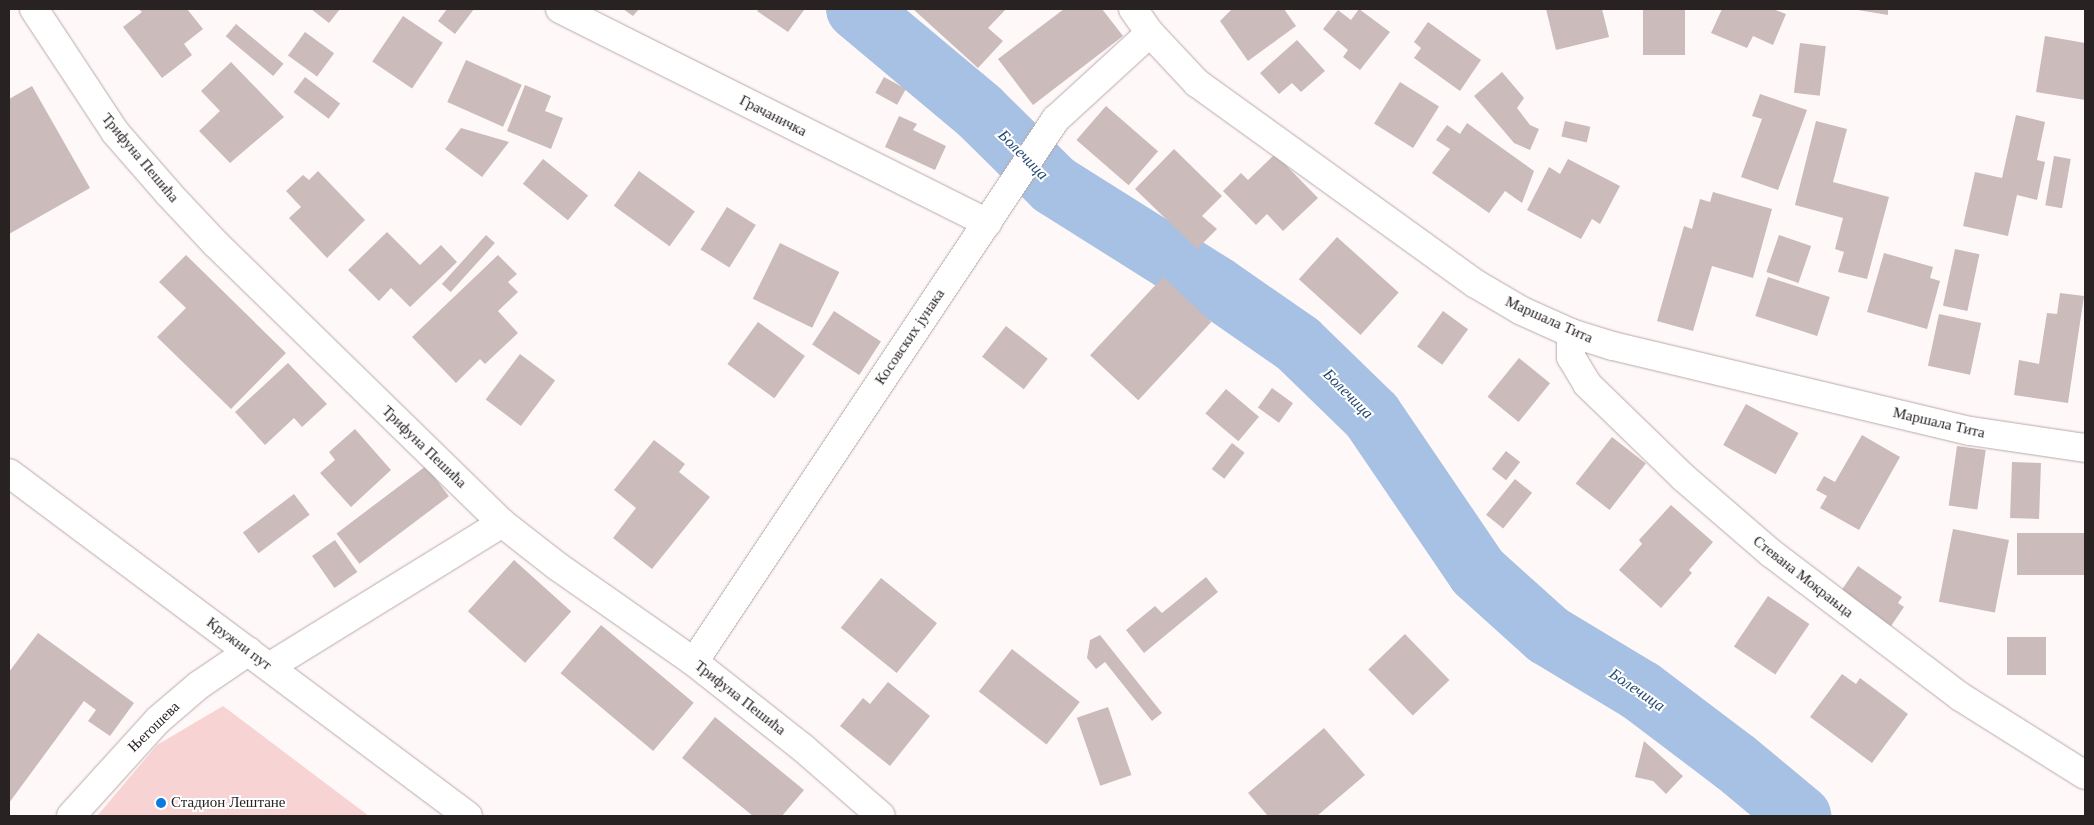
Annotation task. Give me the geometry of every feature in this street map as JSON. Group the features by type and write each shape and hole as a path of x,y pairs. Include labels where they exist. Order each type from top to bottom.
{"street":[{"name":"Трифуна Пешића","path":"34,9 115,132 169,194 216,244 502,523 557,566 694,662 803,748 881,816"},
{"name":"Грачаничка","path":"560,9 987,223"},
{"name":"Маршала Тита","path":"1133,9 1150,33 1197,83 1461,273 1522,311 1571,333 1613,346 1970,431 2085,448"},
{"name":"Косовских јунака","path":"694,662 1042,140 1070,105 1150,33"},
{"name":"Стевана Мокрањца","path":"1571,333 1571,357 1576,371 1587,384 1684,478 1771,553 1961,697 2085,775"},
{"name":"Кружни пут","path":"9,473 468,816"},
{"name":"Његошева","path":"71,816 158,720 199,685 259,659 502,523"}],"shaded area":[{"path":"223,706 369,816 97,816 157,745"}],"building":[{"path":"139,9 187,9 203,29 184,44 192,55 162,78 123,27 142,12"},
{"path":"311,9 340,9 329,23"},
{"path":"447,9 474,9 455,34 438,21"},
{"path":"623,9 639,9 633,16"},
{"path":"759,9 804,10 788,32 757,11"},
{"path":"913,9 1006,9 988,28 1003,41 978,68"},
{"path":"1064,9 1102,9 1123,36 1033,105 998,59"},
{"path":"1232,9 1284,9 1296,26 1248,61 1220,21"},
{"path":"1359,9 1390,32 1360,70 1343,57 1348,50 1323,29 1338,10 1351,20"},
{"path":"1546,9 1602,9 1609,37 1556,50"},
{"path":"1643,9 1685,9 1685,55 1643,55"},
{"path":"1722,9 1773,9 1786,14 1773,45 1753,36 1747,48 1711,33"},
{"path":"1852,9 1888,9 1888,15"},
{"path":"403,16 443,43 412,88 372,62"},
{"path":"1428,22 1481,60 1460,91 1414,58 1421,48 1414,42"},
{"path":"236,24 283,64 273,76 226,36"},
{"path":"305,32 334,53 317,77 288,55"},
{"path":"2045,36 2085,43 2085,100 2036,92"},
{"path":"1297,40 1325,71 1301,92 1292,83 1279,94 1260,73"},
{"path":"1800,43 1826,46 1820,96 1794,93"},
{"path":"466,60 522,85 503,127 447,102"},
{"path":"231,62 284,117 230,163 199,131 220,111 201,91"},
{"path":"1502,72 1524,98 1517,108 1530,125 1539,129 1530,150 1514,143 1474,96"},
{"path":"305,77 340,103 329,119 294,92"},
{"path":"884,77 906,89 897,105 875,93"},
{"path":"1400,82 1439,106 1413,148 1374,124"},
{"path":"525,85 551,96 545,111 563,118 551,149 507,131"},
{"path":"32,86 90,188 9,234 9,99"},
{"path":"1760,94 1807,110 1778,190 1741,177 1762,119 1752,116"},
{"path":"1106,106 1158,151 1129,185 1076,140"},
{"path":"2016,115 2045,122 2037,160 2045,162 2037,200 2017,195 2008,236 1963,226 1975,172 2002,178"},
{"path":"899,116 917,124 913,130 946,146 935,170 885,147"},
{"path":"1565,121 1590,127 1587,142 1561,137"},
{"path":"1816,121 1847,129 1833,182 1889,197 1867,279 1838,272 1844,252 1835,249 1843,218 1795,205"},
{"path":"1467,123 1534,171 1522,203 1505,191 1489,213 1432,173 1450,149 1436,140 1447,125 1460,134"},
{"path":"461,128 509,142 482,177 445,149"},
{"path":"1174,149 1222,196 1202,216 1217,229 1197,249 1135,189"},
{"path":"1275,154 1318,198 1283,231 1267,214 1256,225 1223,191 1241,173 1248,180"},
{"path":"2054,156 2071,159 2062,208 2045,205"},
{"path":"543,159 588,196 568,220 523,184"},
{"path":"1568,159 1620,186 1600,224 1592,219 1581,239 1527,210 1549,167 1560,174"},
{"path":"318,171 365,220 327,258 289,218 301,207 286,191 303,175 309,180"},
{"path":"639,171 695,212 670,246 614,206"},
{"path":"1713,192 1772,209 1753,278 1712,266 1693,331 1657,321 1684,226 1692,229 1700,199 1710,202"},
{"path":"727,207 756,225 729,267 701,249"},
{"path":"387,232 420,265 441,245 457,262 410,307 391,288 379,301 348,270"},
{"path":"486,235 495,243 451,292 442,284"},
{"path":"1779,235 1811,246 1798,283 1766,272"},
{"path":"1337,237 1399,293 1361,335 1299,279"},
{"path":"780,243 839,272 812,328 753,299"},
{"path":"1955,249 1979,254 1967,311 1943,306"},
{"path":"1884,253 1933,267 1930,278 1940,281 1927,329 1867,312"},
{"path":"186,255 286,353 231,409 157,337 186,308 159,282"},
{"path":"498,255 517,274 508,282 518,292 498,311 518,333 485,364 480,359 456,383 412,337"},
{"path":"1163,277 1211,322 1138,400 1090,355"},
{"path":"1768,277 1830,297 1817,336 1755,316"},
{"path":"2060,293 2084,296 2068,403 2014,395 2019,360 2039,364 2047,313 2057,314"},
{"path":"834,311 881,341 859,375 812,345"},
{"path":"1443,311 1468,329 1442,365 1417,347"},
{"path":"1939,314 1981,323 1970,375 1928,366"},
{"path":"758,322 805,356 774,398 727,364"},
{"path":"1006,326 1048,359 1024,389 982,357"},
{"path":"520,354 555,380 521,426 486,400"},
{"path":"1519,358 1550,383 1519,422 1488,397"},
{"path":"288,363 327,404 302,427 294,418 265,445 235,412"},
{"path":"1272,388 1293,403 1279,423 1258,407"},
{"path":"1226,389 1259,417 1238,441 1205,414"},
{"path":"1746,404 1798,433 1776,474 1723,445"},
{"path":"355,429 391,470 351,507 320,473 335,460 329,452"},
{"path":"1862,435 1900,457 1859,530 1820,508 1827,496 1816,490 1824,476 1835,482"},
{"path":"1612,437 1646,463 1610,510 1576,483"},
{"path":"654,440 685,464 679,472 710,497 652,569 613,538 636,508 614,490"},
{"path":"1232,443 1245,453 1224,479 1212,469"},
{"path":"1957,446 1986,450 1977,509 1949,505"},
{"path":"1506,451 1520,462 1506,480 1492,469"},
{"path":"2012,462 2041,463 2039,519 2010,518"},
{"path":"426,466 449,496 359,564 337,533"},
{"path":"1515,479 1532,493 1503,529 1486,515"},
{"path":"294,494 310,515 259,553 243,533"},
{"path":"1671,505 1713,542 1689,570 1692,573 1661,608 1619,570 1642,544 1639,540"},
{"path":"1953,529 2009,540 1995,613 1939,602"},
{"path":"2017,533 2085,533 2085,575 2017,575"},
{"path":"335,540 357,572 334,588 312,556"},
{"path":"514,560 571,612 525,663 468,611"},
{"path":"1858,566 1902,597 1898,603 1904,607 1891,626 1841,591"},
{"path":"1206,577 1218,592 1144,653 1126,630 1155,606 1162,613"},
{"path":"881,578 937,623 897,673 841,628"},
{"path":"1768,596 1809,624 1775,675 1734,647"},
{"path":"601,625 694,703 653,751 561,673"},
{"path":"38,633 134,703 110,736 88,721 96,710 84,701 9,803 9,672"},
{"path":"1405,634 1449,680 1413,715 1368,669"},
{"path":"1100,635 1162,713 1152,721 1105,662 1096,669 1087,658 1090,640"},
{"path":"2007,637 2046,637 2046,675 2007,675"},
{"path":"1012,649 1080,702 1047,744 979,692"},
{"path":"1842,674 1856,684 1860,678 1908,714 1872,763 1810,717"},
{"path":"888,682 930,716 890,766 840,726 863,698 870,704"},
{"path":"1108,707 1131,775 1100,786 1077,718"},
{"path":"715,717 804,790 782,816 753,816 682,758"},
{"path":"1324,728 1365,775 1317,816 1268,816 1248,793"},
{"path":"1644,741 1683,776 1666,794 1653,781 1635,777"}],"waterway":[{"name":"Болечица","path":"857,9 980,112 1054,185 1216,287 1298,344 1372,416 1478,572 1548,635 1641,691 1735,762 1800,816"}],"place":[{"name":"Стадион Лештане","path":"161,803"}]}
